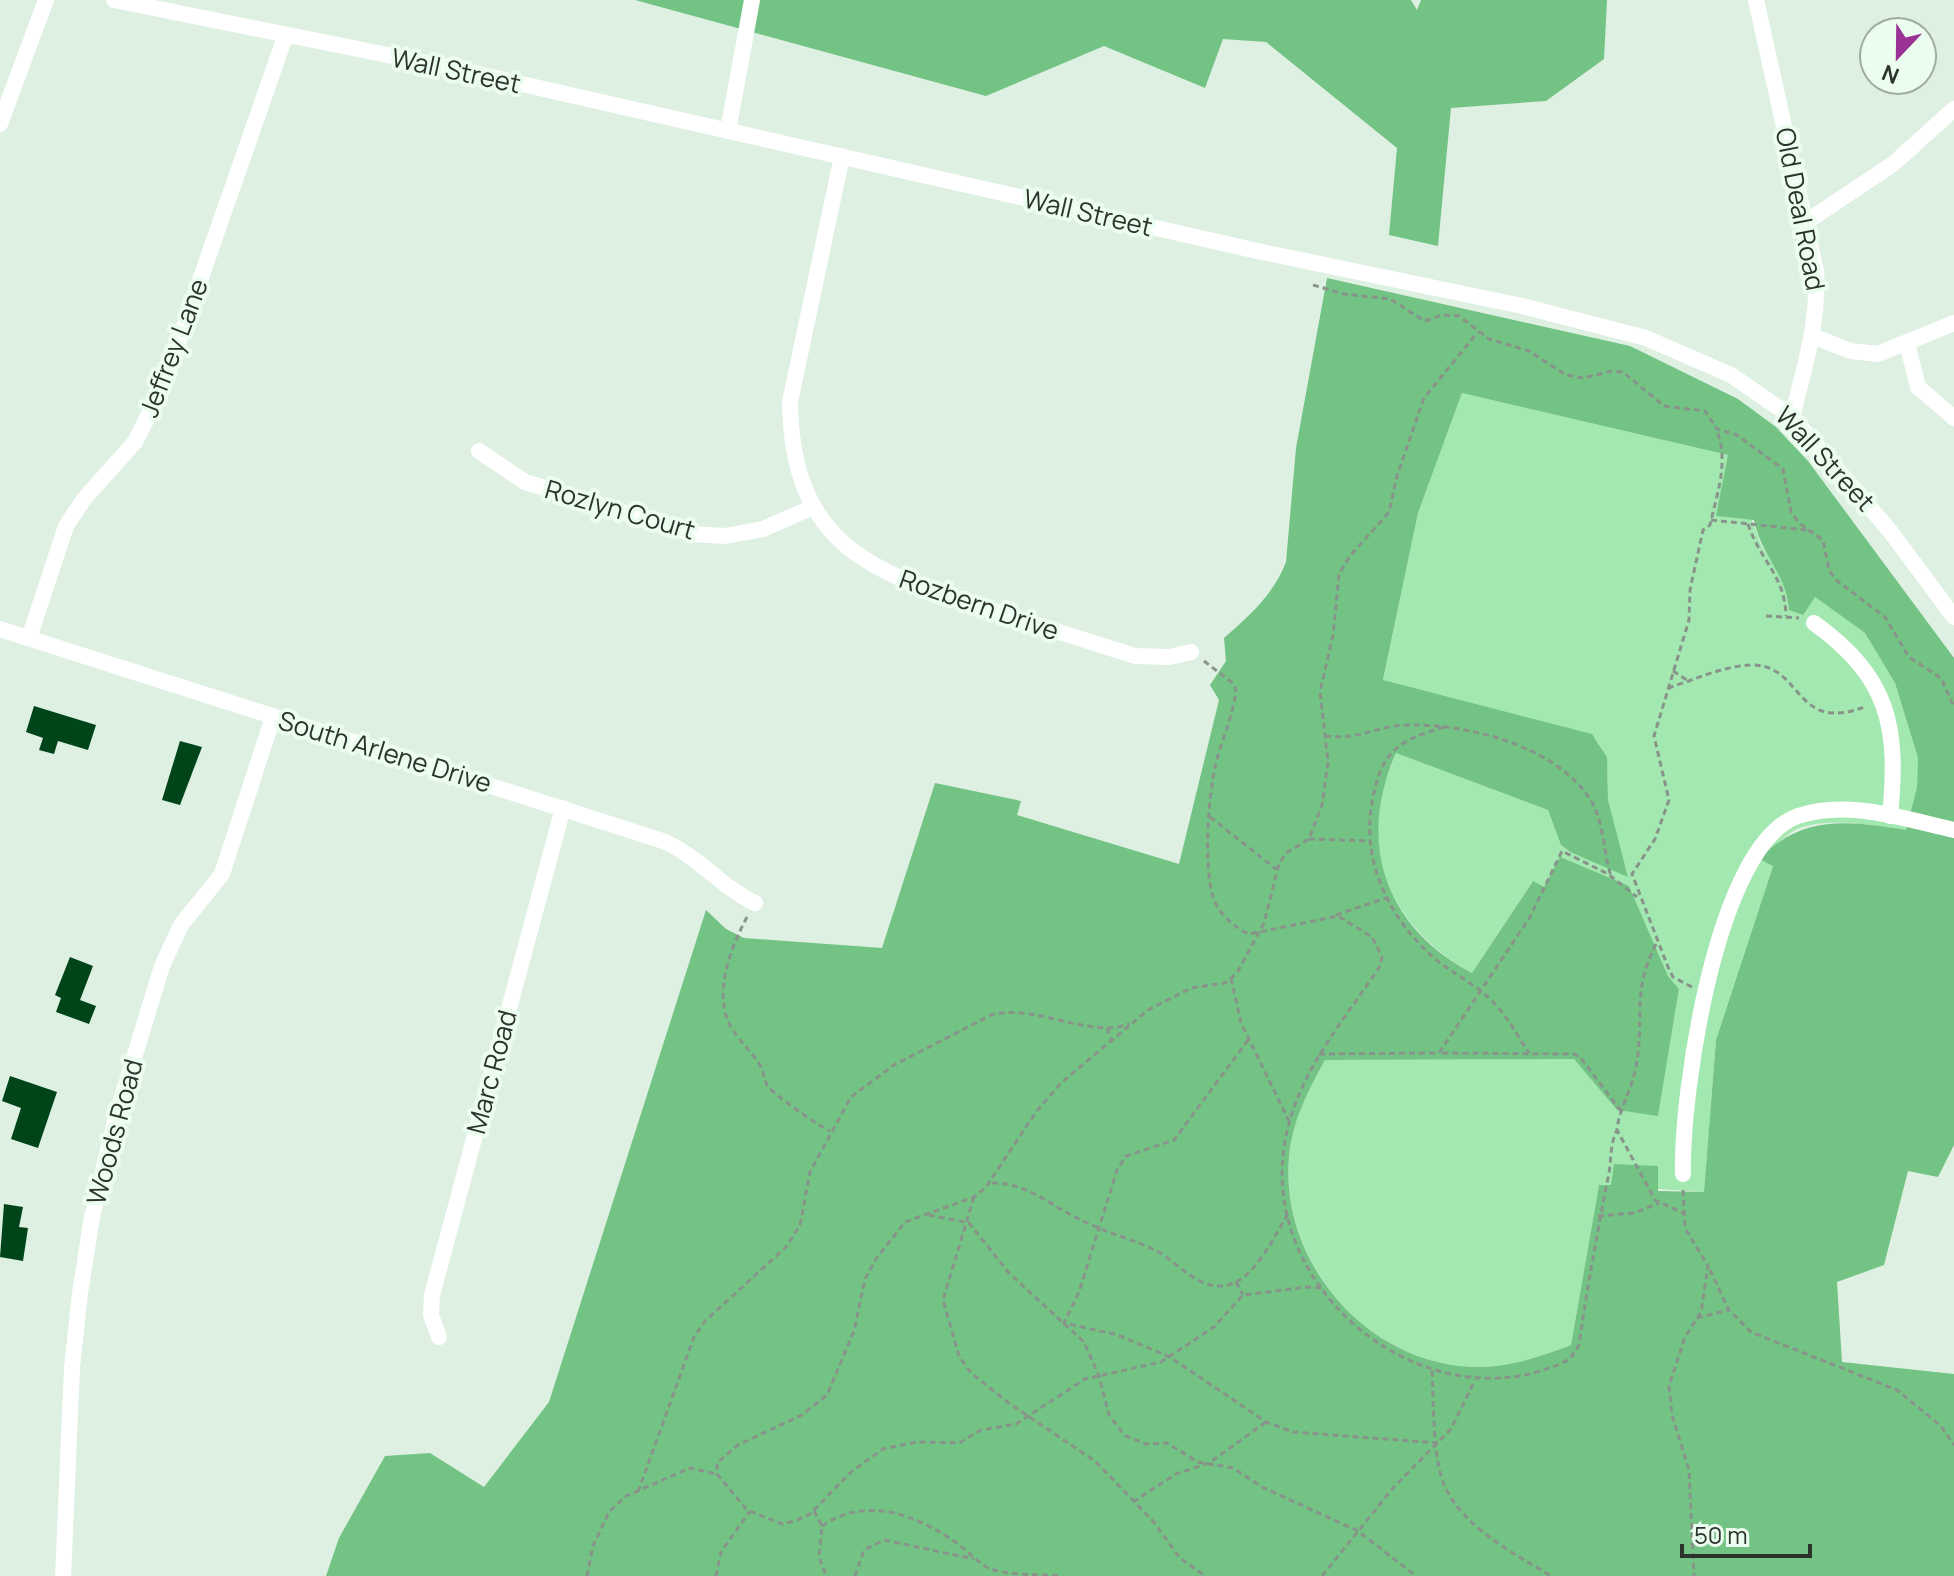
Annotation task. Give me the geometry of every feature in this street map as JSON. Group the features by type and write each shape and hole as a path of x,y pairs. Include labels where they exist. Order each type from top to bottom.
{"street":[{"path":"0,124 46,0"},
{"name":"Wall Street","path":"114,0 285,37 447,67 1616,328 1707,362 1763,395 1792,417 1890,531 1954,617"},
{"path":"728,131 752,0"},
{"name":"Old Deal Road","path":"1756,0 1816,271 1818,301 1792,417"},
{"name":"Jeffrey Lane","path":"29,638 66,526 84,499 135,442 162,389 285,37"},
{"path":"1806,222 1893,164 1954,109"},
{"name":"Rozbern Drive","path":"842,156 790,402 790,432 797,468 813,507 858,556 897,579 1135,656 1169,657 1191,652"},
{"path":"1812,336 1851,351 1878,354 1954,323"},
{"path":"1907,343 1918,387 1954,418"},
{"name":"Rozlyn Court","path":"479,451 525,482 693,534 724,536 763,529 813,507"},
{"path":"1814,623 1856,657 1881,700 1894,749 1890,816"},
{"name":"South Arlene Drive","path":"0,629 673,845 726,887 755,903"},
{"name":"Woods Road","path":"63,1576 72,1368 80,1293 92,1217 116,1117 162,966 181,925 222,874 273,717"},
{"name":"Marc Road","path":"439,1337 431,1315 432,1295 563,808"},
{"path":"1683,1174 1682,1131 1687,1083 1706,992 1739,884 1765,837 1796,817 1828,810 1890,816 1954,830"}],"path":[{"path":"1313,285 1344,294 1390,299 1425,321 1442,315 1459,316 1489,339 1529,351 1574,378 1623,372 1664,406 1705,411 1717,429 1724,460 1711,520 1703,530 1690,590 1689,620 1654,736 1669,800 1655,839 1632,874 1656,944 1673,977 1706,992"},
{"path":"717,1474 717,1463 738,1445 802,1415 827,1395 846,1353 865,1279 876,1259 905,1222 974,1197 990,1183 1036,1112 1061,1083 1134,1023 1173,996 1191,988 1225,983 1231,978 1260,932 1286,853 1309,839 1315,829 1327,783 1320,692 1333,635 1336,585 1343,565 1389,512 1397,476 1424,398 1478,332"},
{"path":"1717,429 1737,435 1783,469 1791,512 1823,540 1829,570 1836,580 1885,617 1909,657 1941,678 1954,707"},
{"path":"1711,520 1808,530"},
{"path":"1748,524 1766,561 1781,582 1786,616"},
{"path":"1766,616 1786,616 1814,623"},
{"path":"1191,652 1228,679 1236,691 1216,765 1210,817 1212,894 1218,908 1239,930 1249,934 1334,916 1386,898"},
{"path":"1668,688 1754,665 1786,680 1816,710 1829,714 1854,711 1881,700"},
{"path":"1673,671 1690,682"},
{"path":"1325,736 1349,739 1405,725 1444,727 1519,747 1571,778 1591,800 1611,876"},
{"path":"1444,727 1397,744 1385,758 1371,805 1371,841 1386,898 1412,939 1495,1003 1529,1053"},
{"path":"1210,817 1278,870"},
{"path":"1309,839 1371,841"},
{"path":"1439,1053 1530,917 1562,851 1611,876 1639,898"},
{"path":"755,903 731,952 725,1012 733,1029 763,1069 771,1090 789,1101 811,1123 830,1131"},
{"path":"1334,916 1351,922 1372,937 1382,957 1380,966 1318,1054 1289,1121 1283,1176 1288,1214 1300,1249 1321,1288 1335,1306 1375,1340 1432,1371 1475,1380 1519,1377 1560,1365 1576,1353 1598,1216 1609,1173 1611,1142 1636,1068 1640,1037 1638,993 1643,969 1656,944"},
{"path":"1231,978 1234,1003 1248,1040 1289,1121"},
{"path":"638,1492 694,1337 705,1321 756,1276 793,1236 800,1225 810,1172 851,1097 876,1078 991,1015 1006,1011 1107,1028 1134,1023"},
{"path":"1107,1028 1112,1042"},
{"path":"1064,1323 1079,1292 1117,1170 1126,1156 1174,1140 1248,1040"},
{"path":"1318,1054 1563,1053 1580,1057 1621,1111"},
{"path":"1617,1130 1659,1203 1683,1213"},
{"path":"1683,1174 1685,1228 1729,1310 1751,1332 1764,1339 1897,1390 1941,1426 1954,1445"},
{"path":"990,1183 1010,1183 1021,1187 1099,1228 1158,1252 1198,1281 1236,1282 1267,1250 1288,1214"},
{"path":"974,1197 969,1223 946,1282 943,1300 959,1356 971,1373 1028,1418 1095,1461 1153,1521 1180,1558 1205,1576"},
{"path":"1598,1216 1634,1213 1659,1203"},
{"path":"926,1214 969,1223 1009,1273 1084,1342 1099,1376 1109,1415 1124,1435 1146,1444 1167,1443 1198,1462 1233,1468 1275,1493 1358,1531 1416,1576"},
{"path":"1692,1576 1689,1470 1672,1415 1669,1386 1685,1337 1697,1318 1708,1283 1708,1266"},
{"path":"1236,1282 1243,1295"},
{"path":"587,1576 593,1546 609,1512 626,1496 690,1468 717,1474 750,1511 782,1524 814,1511 852,1471 883,1449 916,1442 959,1443 981,1430 1016,1424 1069,1387 1099,1376 1144,1368 1170,1357 1214,1327 1243,1295 1321,1288"},
{"path":"1697,1318 1729,1310"},
{"path":"1064,1323 1118,1335 1170,1357 1266,1422 1293,1432 1438,1443"},
{"path":"1432,1371 1445,1488 1464,1514 1502,1546 1551,1576"},
{"path":"1323,1576 1393,1488 1451,1429 1475,1380"},
{"path":"1132,1502 1176,1474 1209,1463 1266,1422"},
{"path":"822,1526 848,1512 872,1508 892,1512 954,1541 977,1560 1000,1572 1062,1576"},
{"path":"716,1576 721,1552 750,1511"},
{"path":"814,1511 822,1526 819,1557 826,1576"},
{"path":"855,1576 864,1550 884,1540 977,1560"}],"green space":[{"path":"635,0 1411,0 1417,10 1421,0 1607,0 1604,59 1546,101 1451,108 1438,246 1389,235 1397,148 1266,42 1223,39 1205,88 1104,46 986,96"},
{"path":"1327,278 1630,346 1738,399 1776,427 1808,461 1954,658 1954,1145 1938,1177 1908,1171 1884,1265 1837,1282 1842,1362 1954,1374 1954,1576 326,1576 339,1538 385,1456 430,1453 484,1487 549,1402 706,910 726,929 744,938 882,948 935,783 1021,801 1017,815 1179,864 1219,700 1210,685 1226,661 1224,638 1268,594 1286,562 1296,448","holes":["1462,393 1728,455 1716,516 1754,520 1784,586 1789,610 1803,615 1815,597 1865,633 1895,683 1918,758 1917,787 1906,830 1865,824 1827,824 1792,834 1759,859 1773,866 1716,1040 1704,1192 1658,1191 1658,1166 1614,1164 1611,1185 1599,1185 1571,1345 1501,1365 1476,1367 1437,1362 1400,1348 1367,1328 1339,1301 1316,1270 1299,1234 1290,1196 1289,1157 1302,1107 1325,1060 1574,1059 1617,1110 1658,1116 1679,989 1668,976 1629,886 1560,857 1544,887 1533,881 1472,973 1442,954 1418,932 1399,907 1386,880 1380,850 1379,819 1384,786 1396,753 1548,810 1561,845 1570,852 1628,877 1608,800 1607,757 1592,734 1383,680 1418,513"]},
{"path":"1462,393 1728,455 1761,545 1785,583 1789,610 1815,597 1865,633 1895,683 1918,758 1917,787 1906,831 1852,823 1812,825 1789,834 1760,859 1773,865 1716,1040 1704,1192 1599,1185 1571,1345 1525,1360 1476,1367 1437,1362 1400,1348 1367,1328 1339,1301 1316,1270 1300,1234 1290,1196 1289,1157 1297,1119 1325,1060 1574,1059 1617,1110 1658,1115 1679,989 1668,976 1629,886 1544,887 1532,882 1472,973 1449,959 1410,921 1384,875 1376,822 1381,794 1396,753 1548,810 1561,845 1569,852 1628,875 1611,819 1605,757 1591,734 1383,681 1418,513"}],"building":[{"path":"34,706 96,725 88,750 58,741 54,754 39,750 43,738 26,732"},
{"path":"180,741 202,747 180,805 162,800"},
{"path":"70,957 93,966 80,1000 96,1006 89,1024 56,1012 61,998 55,995"},
{"path":"10,1076 57,1092 38,1148 11,1139 21,1108 2,1101"},
{"path":"4,1204 23,1207 19,1227 28,1228 23,1261 0,1257"}]}
